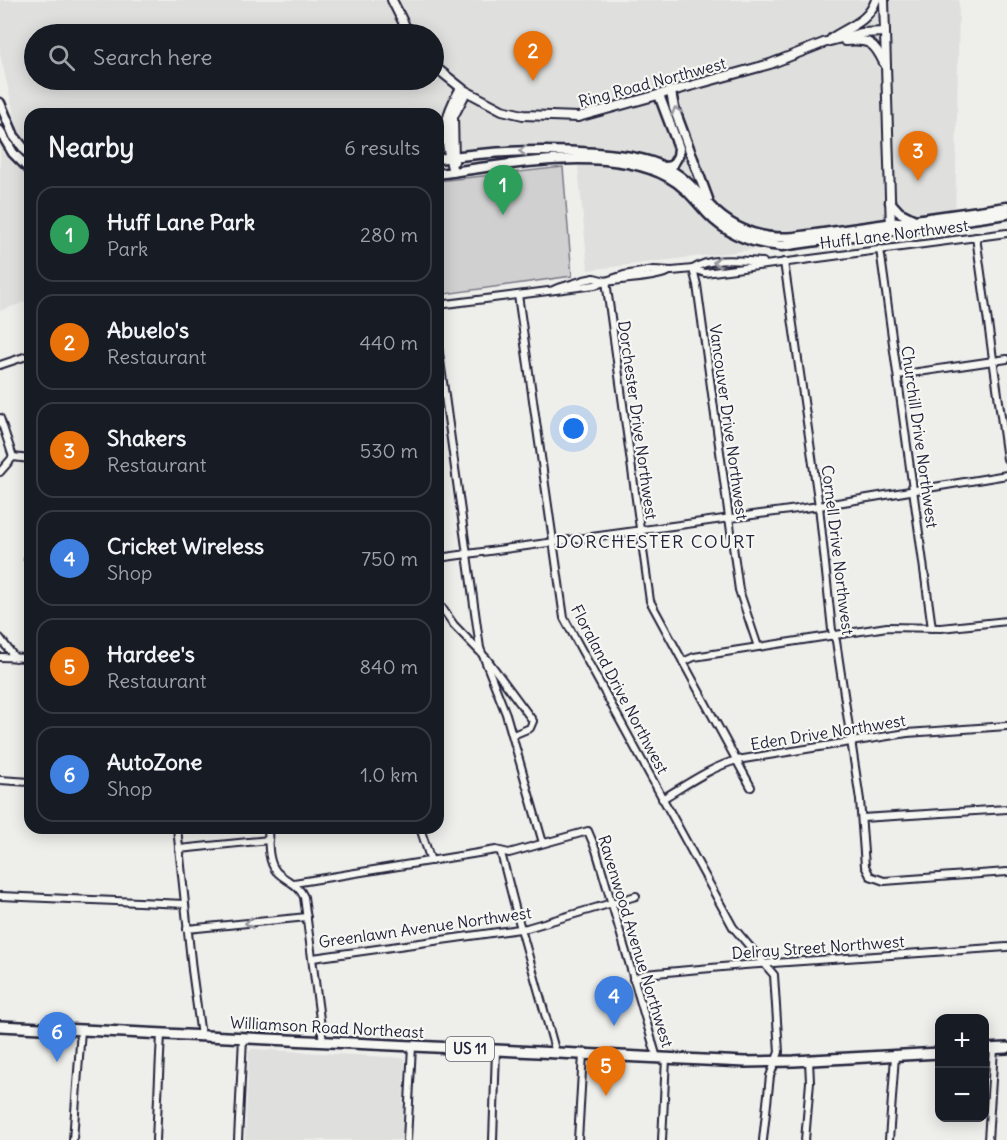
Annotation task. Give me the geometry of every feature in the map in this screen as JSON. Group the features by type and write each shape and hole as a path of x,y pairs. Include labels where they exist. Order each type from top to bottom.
{"main road":[{"path":"671,92 674,108 710,206"},
{"path":"659,95 679,148 677,160 672,166 665,167"},
{"path":"0,104 14,136 24,148"},
{"path":"0,132 13,153 24,164"},
{"path":"444,158 503,151 594,153 628,157 665,167 686,181 710,206 738,227 771,238 1007,214"},
{"path":"543,161 546,157 594,153"},
{"path":"444,173 543,161 601,160 652,169 681,185 710,216 728,230 760,244 793,246 890,227 913,219 1007,207"},
{"path":"890,202 899,212 913,219"},
{"name":"Williamson Road Northeast","path":"0,1026 776,1062 935,1053"},
{"path":"989,1049 1007,1048"}],"street":[{"path":"392,0 404,24"},
{"path":"826,42 863,20 872,10 876,0"},
{"path":"884,0 890,227"},
{"name":"Ring Road Northwest","path":"444,75 482,101 502,110 523,115 563,118 592,114 780,61 826,42 861,33 885,32"},
{"path":"826,42 861,39 867,41 876,48 886,67"},
{"path":"448,79 453,92 445,135 452,157"},
{"path":"451,105 464,90"},
{"path":"453,172 454,114 464,90"},
{"path":"454,114 463,103 482,101"},
{"name":"Huff Lane Northwest","path":"444,304 595,285 606,281 655,277 672,271 693,269 705,273 1007,232"},
{"path":"976,237 1007,459"},
{"name":"Churchill Drive Northwest","path":"880,249 932,628"},
{"name":"Cornell Drive Northwest","path":"784,262 819,506 834,635 862,818 867,873 878,880 1007,872"},
{"name":"Vancouver Drive Northwest","path":"693,269 739,590 758,647"},
{"name":"Dorchester Drive Northwest","path":"606,281 650,601 751,788"},
{"name":"Floraland Drive Northwest","path":"518,295 551,543 564,618 733,927 767,964 774,975 779,1052 771,1073 768,1090 764,1140"},
{"path":"0,365 24,357"},
{"path":"898,375 1007,359"},
{"path":"294,884 496,850 509,853 543,843 513,735 500,696 481,652 444,389"},
{"path":"0,418 13,457"},
{"path":"13,457 24,458"},
{"path":"0,472 13,457"},
{"path":"444,557 819,506 1007,475"},
{"path":"444,610 481,652 533,721 530,728 513,735"},
{"path":"683,662 694,657 887,627 932,628 1007,621"},
{"path":"0,638 15,658"},
{"path":"0,657 24,658"},
{"name":"Eden Drive Northwest","path":"662,799 699,777 737,760 907,733 1007,726"},
{"path":"0,780 24,782"},
{"path":"862,818 1007,809"},
{"name":"Ravenwood Avenue Northwest","path":"543,843 588,831 596,850 633,979 662,1058 662,1140"},
{"path":"178,834 201,1036"},
{"path":"268,834 274,869 294,884 304,897 323,1042"},
{"path":"422,834 431,861"},
{"path":"179,849 269,840"},
{"path":"501,853 556,1053"},
{"path":"0,896 185,904"},
{"name":"Greenlawn Avenue Northwest","path":"313,958 521,928 636,896"},
{"path":"187,929 307,917"},
{"name":"Delray Street Northwest","path":"633,979 645,974 1007,947"},
{"path":"73,1140 81,1030"},
{"path":"156,1140 161,1034"},
{"path":"238,1140 243,1038"},
{"path":"407,1140 412,1046"},
{"path":"493,1140 496,1050"},
{"path":"578,1140 583,1054"},
{"path":"889,1140 895,1056"},
{"path":"805,1140 810,1082 809,1060"},
{"path":"988,1140 989,1068"}],"shaded area":[{"path":"0,0 959,0 955,229 798,251 777,252 758,249 588,270 578,166 532,166 444,178 444,108 24,108 24,302 0,311 0,135 17,126 0,54"},
{"path":"563,167 572,276 444,294 444,180"},
{"path":"252,1049 405,1058 402,1140 245,1140 249,1052"}],"place":[{"name":"Abuelo's","path":"533,81"},
{"name":"Shakers","path":"918,181"},
{"name":"Huff Lane Park","path":"503,215"},
{"name":"Cricket Wireless","path":"614,1026"},
{"name":"AutoZone","path":"57,1062"},
{"name":"Hardee's","path":"606,1096"}],"district":[{"name":"DORCHESTER COURT","path":"656,542"}]}
